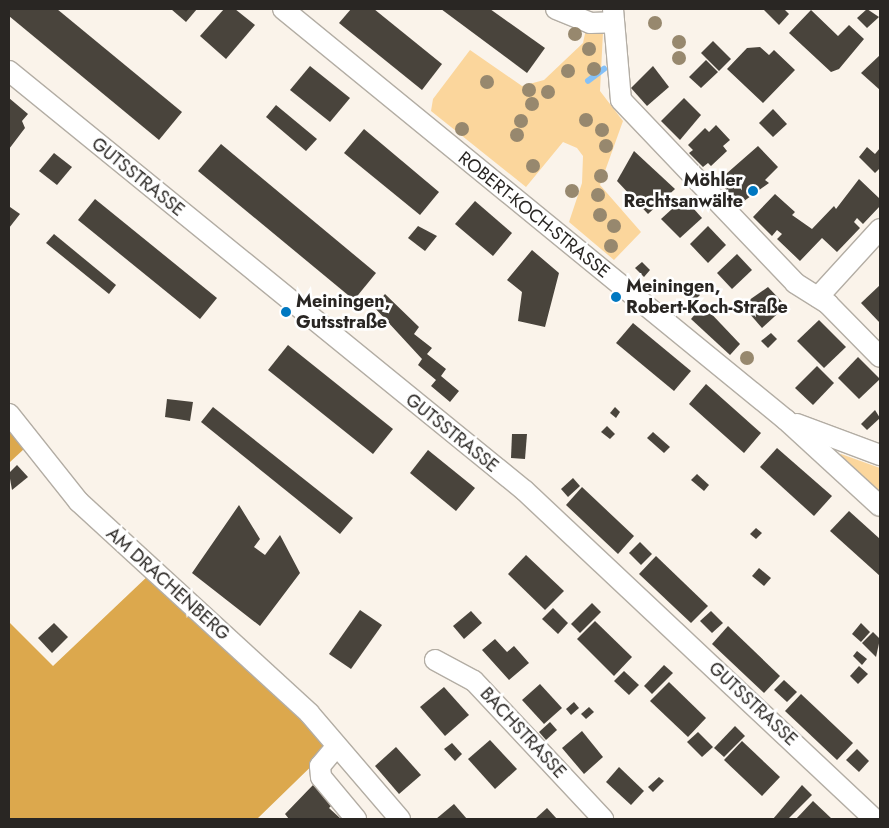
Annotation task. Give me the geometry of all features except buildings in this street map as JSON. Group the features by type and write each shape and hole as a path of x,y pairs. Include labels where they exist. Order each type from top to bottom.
{"street":[{"name":"ROBERT-KOCH-STRASSE","path":"283,9 786,420 880,506"},
{"path":"556,9 590,23 613,16 621,100 795,283 818,297 880,357"},
{"name":"GUTSSTRASSE","path":"9,71 525,491 874,819"},
{"path":"818,297 880,229"},
{"name":"AM DRACHENBERG","path":"9,414 79,502 309,713 336,747 400,819"},
{"name":"ROBERT-KOCH-STRASSE","path":"786,420 880,455"},
{"name":"BACHSTRASSE","path":"434,660 458,669 495,701 603,819"},
{"path":"336,747 320,766 322,777 356,819"}],"shaded area":[{"path":"586,29 603,32 600,91 623,121 600,185 641,232 614,260 569,222 582,183 583,156 577,148 563,142 526,187 431,111 433,99 470,50 522,86 544,80 583,43"},
{"path":"9,425 25,448 9,463"},
{"path":"841,454 880,468 880,496 838,456"},
{"path":"150,574 303,716 328,750 257,819 9,819 9,622 53,666"}],"waterway":[{"path":"588,81 604,69"}],"place":[{"name":"Möhler Rechtsanwälte","path":"753,191"},
{"name":"Meiningen, Robert-Koch-Straße","path":"616,297"},
{"name":"Meiningen, Gutsstraße","path":"286,312"}]}
